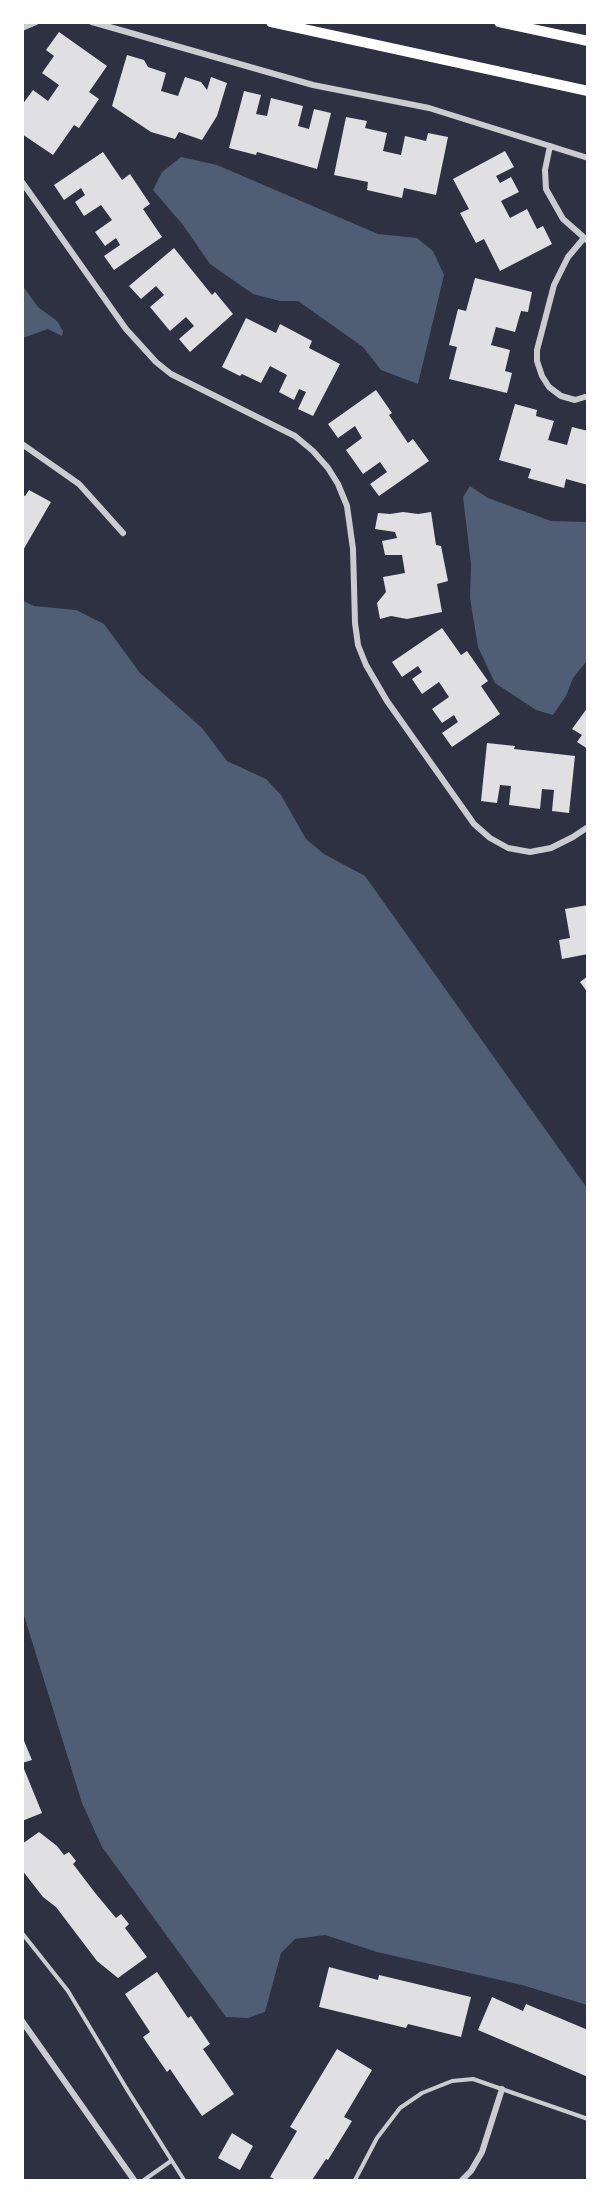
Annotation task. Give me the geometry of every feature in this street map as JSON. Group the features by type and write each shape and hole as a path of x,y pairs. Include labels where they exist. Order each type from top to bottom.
{"main road":[{"path":"271,22 588,92"},
{"path":"499,22 588,41"}],"street":[{"path":"22,28 36,22"},
{"path":"92,22 313,85 429,108 588,158"},
{"path":"550,146 545,171 546,189 563,219 586,239 568,257 554,285 537,350 537,362 549,387 561,396 575,400 588,396"},
{"path":"22,182 126,329 156,362 171,374 296,436 328,468 338,484 346,506 353,549 355,623 358,645 366,665 387,701 474,824 490,838 508,848 530,852 550,848 588,827"},
{"path":"22,444 79,484 123,533"},
{"path":"22,2021 134,2181"},
{"path":"462,2181 482,2152 502,2089"}],"lane":[{"path":"22,1933 68,1991 184,2181"},
{"path":"355,2181 384,2127 400,2108 442,2084 472,2079 588,2119"},
{"path":"144,2181 171,2161"}],"water":[{"path":"181,157 217,165 378,234 417,238 433,251 444,275 418,384 381,370 363,347 298,301 280,301 253,294 210,264 183,225 153,190 162,172"},
{"path":"22,285 38,307 57,321 63,331 62,336 48,329 23,338"},
{"path":"470,486 488,498 551,521 587,522 587,661 573,678 566,696 553,715 536,710 495,683 478,647 470,598 471,564 463,497"},
{"path":"22,600 34,606 76,610 104,624 140,673 202,728 227,761 266,779 281,795 306,839 324,854 365,876 587,1188 587,2005 522,1985 377,1952 325,1935 295,1939 281,1953 265,2012 248,2018 226,2017 102,1847 82,1803 22,1609"}],"building":[{"path":"59,32 107,66 89,92 99,99 79,128 74,125 53,155 22,134 22,105 33,90 48,101 59,85 42,73 54,56 46,50"},
{"path":"127,55 144,60 148,67 166,73 161,91 178,96 185,77 201,82 207,90 211,77 227,83 217,116 202,140 179,132 175,139 151,132 112,106"},
{"path":"244,91 261,95 256,114 267,116 271,98 303,106 298,126 309,129 314,109 331,113 317,169 257,152 256,155 229,148"},
{"path":"346,117 367,121 365,128 387,133 383,151 401,155 405,136 426,141 428,133 448,137 436,195 404,188 402,198 367,190 368,182 334,175"},
{"path":"505,151 514,167 496,176 500,183 511,177 519,192 501,201 510,218 527,209 537,229 543,226 552,244 500,271 484,239 476,243 460,213 469,209 453,179"},
{"path":"103,152 122,180 130,174 150,204 143,209 162,237 114,270 104,256 120,245 116,238 105,246 95,232 112,220 101,205 84,216 75,202 85,195 81,188 64,200 54,185"},
{"path":"174,248 212,295 215,292 233,314 190,352 179,339 194,326 186,317 170,331 150,307 164,295 156,286 141,299 129,286"},
{"path":"475,278 532,292 528,312 521,311 515,332 496,327 491,345 510,350 505,371 512,373 507,393 449,379 457,347 449,345 458,309 466,311"},
{"path":"246,318 276,333 280,324 312,341 309,348 340,364 313,416 298,409 306,392 299,389 294,400 279,392 287,375 270,366 261,383 222,367"},
{"path":"376,390 392,413 389,415 408,443 413,439 429,461 379,496 370,484 387,472 380,462 363,474 346,450 362,438 355,426 338,438 328,424"},
{"path":"515,404 537,410 536,416 554,421 548,440 567,445 572,427 588,431 588,485 566,479 564,488 528,478 531,469 499,460"},
{"path":"29,490 51,502 22,552 22,495 25,496"},
{"path":"431,512 436,545 441,546 448,581 437,584 442,612 407,619 391,616 380,619 377,603 386,592 383,577 405,573 402,555 385,555 382,541 397,538 395,532 375,529 378,513 418,514"},
{"path":"442,628 461,655 467,651 488,681 481,686 500,714 452,747 442,733 458,722 454,715 442,723 432,709 449,697 439,682 422,694 412,679 422,672 418,666 402,677 392,662"},
{"path":"588,707 588,749 577,742 582,735 572,729"},
{"path":"487,743 515,746 514,749 575,756 569,813 552,811 554,790 542,789 540,809 509,805 511,786 500,785 497,803 481,801"},
{"path":"588,905 588,954 562,959 559,940 570,938 565,909"},
{"path":"588,976 588,993 580,982"},
{"path":"22,1736 32,1760 22,1763"},
{"path":"22,1764 42,1813 22,1821"},
{"path":"39,1832 57,1846 64,1855 69,1852 76,1861 73,1864 116,1918 121,1914 129,1924 125,1928 147,1957 118,1978 97,1961 56,1907 43,1897 22,1870 22,1844"},
{"path":"329,1967 378,1980 379,1975 471,1997 461,2037 408,2024 406,2028 319,2007"},
{"path":"157,1972 188,2018 191,2016 210,2044 203,2049 234,2094 202,2116 170,2069 167,2072 143,2037 150,2032 125,1994"},
{"path":"492,1997 523,2011 526,2004 588,2030 588,2077 478,2030"},
{"path":"337,2049 372,2070 344,2117 352,2121 328,2160 326,2159 312,2180 276,2180 270,2177 297,2131 290,2127"},
{"path":"232,2133 253,2146 240,2170 218,2158"}]}
